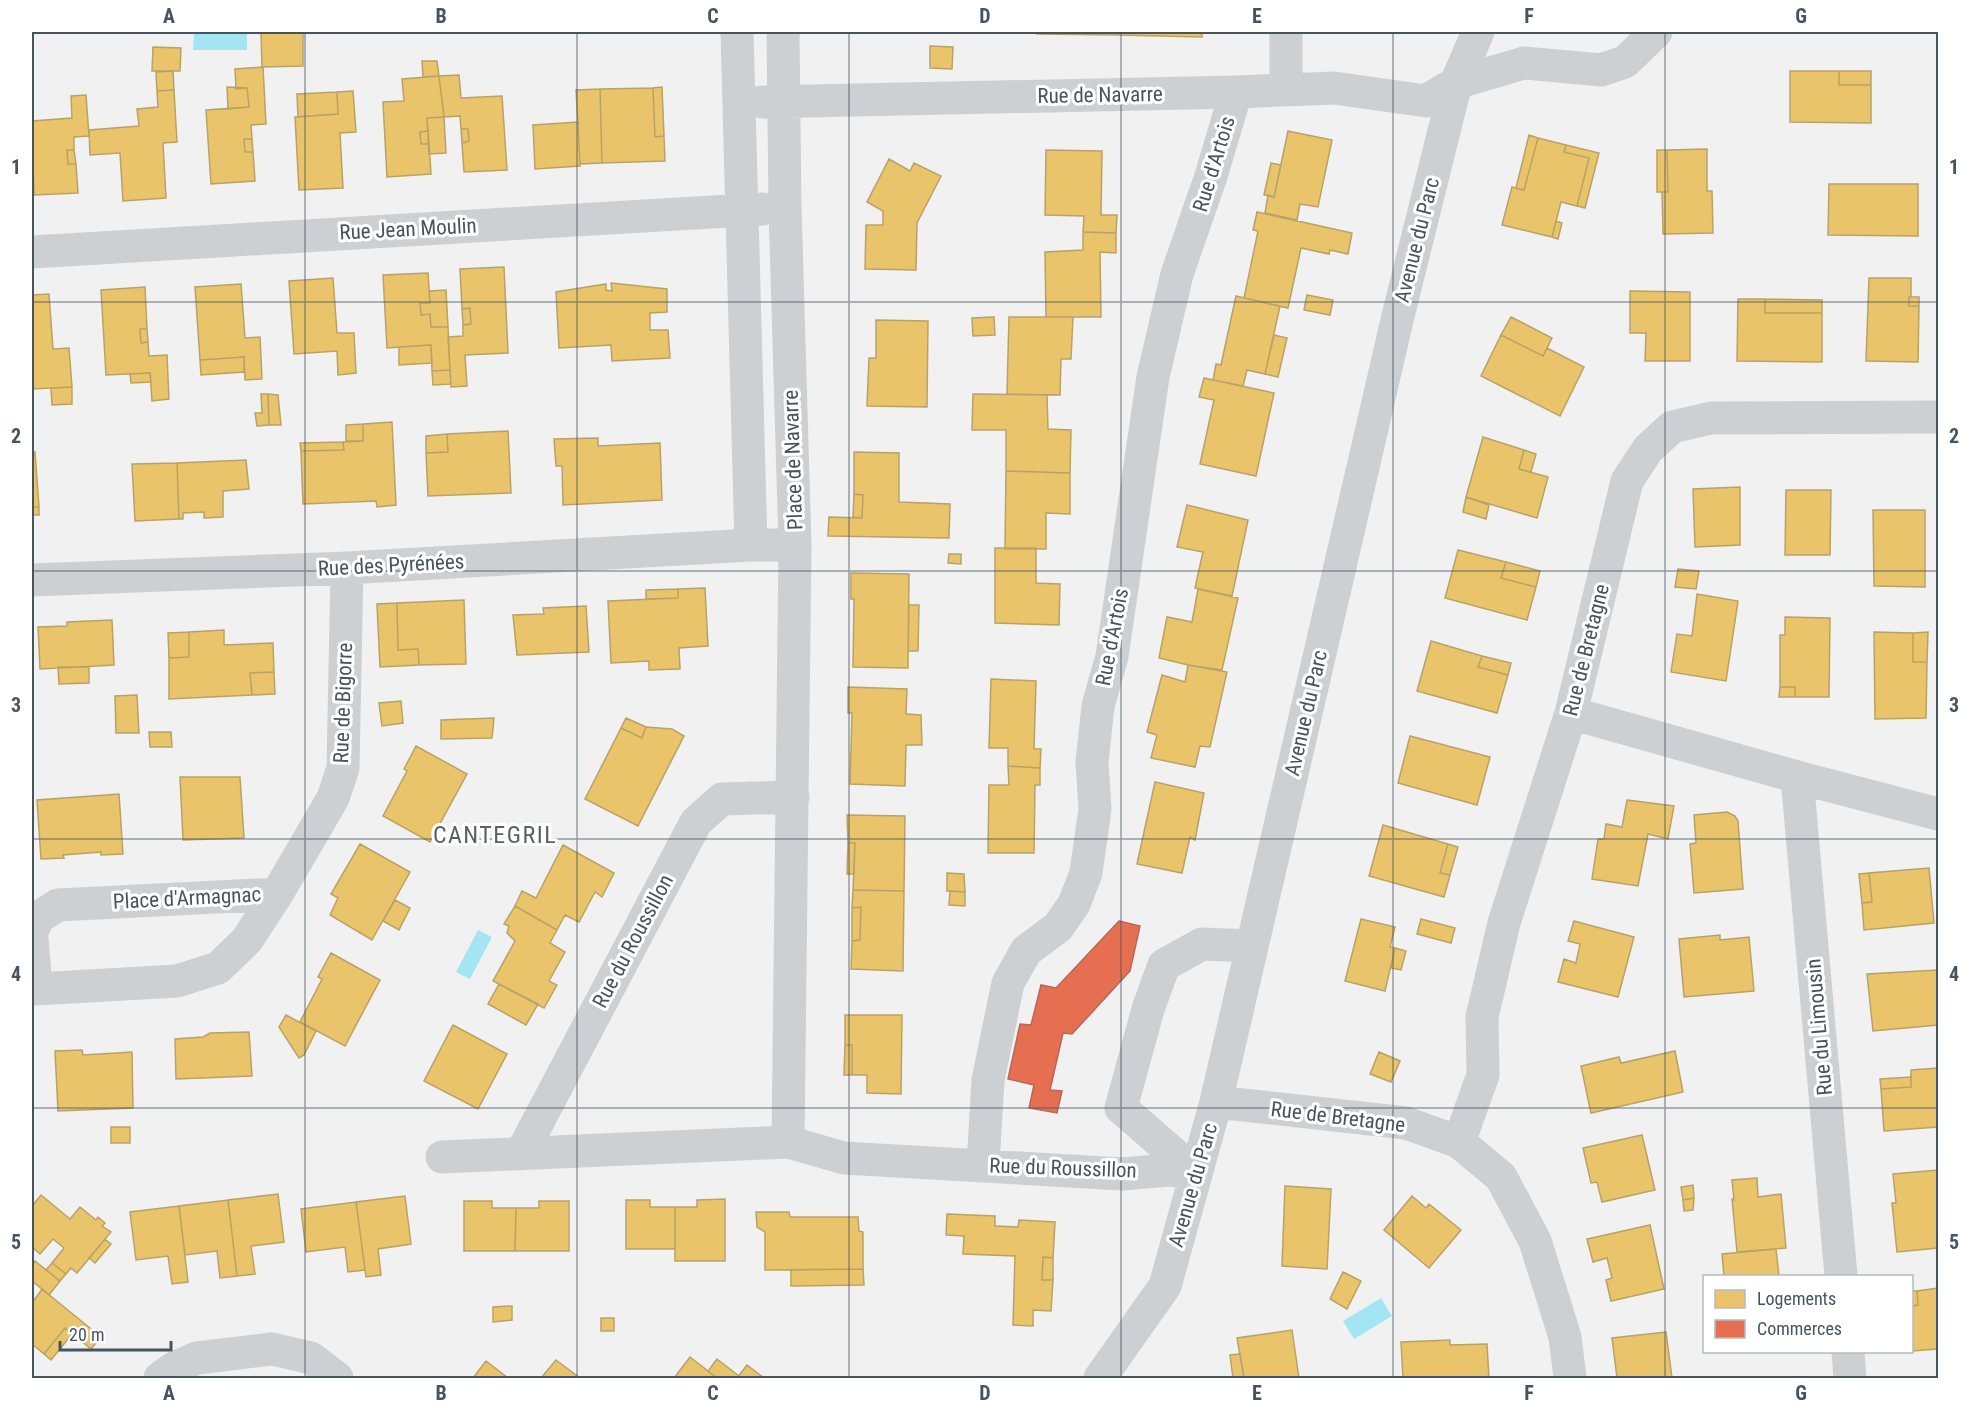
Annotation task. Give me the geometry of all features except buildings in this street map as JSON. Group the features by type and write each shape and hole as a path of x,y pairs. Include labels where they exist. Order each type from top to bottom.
{"street":[{"path":"736,32 751,545"},
{"name":"Place de Navarre","path":"751,545 795,546 785,207 783,32"},
{"path":"1286,32 1286,90"},
{"name":"Avenue du Parc","path":"1100,1378 1165,1286 1216,1102 1398,316 1456,83 1478,32"},
{"name":"Rue de Navarre","path":"738,102 1334,88 1426,101 1456,83 1524,63 1601,70 1625,62 1656,32"},
{"name":"Rue d'Artois","path":"984,1165 988,1080 1008,982 1026,951 1058,927 1074,904 1086,873 1095,809 1092,762 1098,706 1112,656 1153,377 1177,274 1212,176 1236,92"},
{"name":"Rue Jean Moulin","path":"32,252 785,207"},
{"name":"Rue de Bretagne","path":"1458,1142 1483,1075 1482,1017 1504,923 1571,713 1627,481 1648,449 1672,427 1711,418 1938,417"},
{"name":"Rue des Pyrénées","path":"32,580 347,568 751,545"},
{"path":"788,1142 795,546"},
{"name":"Rue de Bigorre","path":"277,894 333,798 343,768 347,568"},
{"path":"1571,713 1938,814"},
{"name":"Rue du Limousin","path":"1797,777 1841,1275"},
{"name":"Rue du Roussillon","path":"521,1154 696,822 722,799 793,797"},
{"name":"Place d'Armagnac","path":"32,931 39,917 58,905 277,894"},
{"name":"Place d'Armagnac","path":"32,938 34,993 177,981 218,968 247,940 277,894"},
{"path":"1196,1173 1121,1108 1148,1009 1164,965 1202,944 1252,946"},
{"name":"Rue de Bretagne","path":"1216,1102 1406,1123 1458,1142 1501,1177 1535,1241 1565,1337 1570,1378"},
{"name":"Rue du Roussillon","path":"442,1157 788,1142 844,1158 1122,1174 1169,1170 1196,1173"},
{"path":"160,1378 174,1368 197,1358 272,1349 310,1358 337,1378"},
{"path":"1848,1353 1851,1378"}],"water":[{"path":"194,32 247,32 247,50 193,50"},
{"path":"478,930 492,937 470,979 456,972"},
{"path":"1381,1298 1392,1316 1354,1339 1343,1321"}],"district":[{"name":"CANTEGRIL","path":"495,835"}]}
